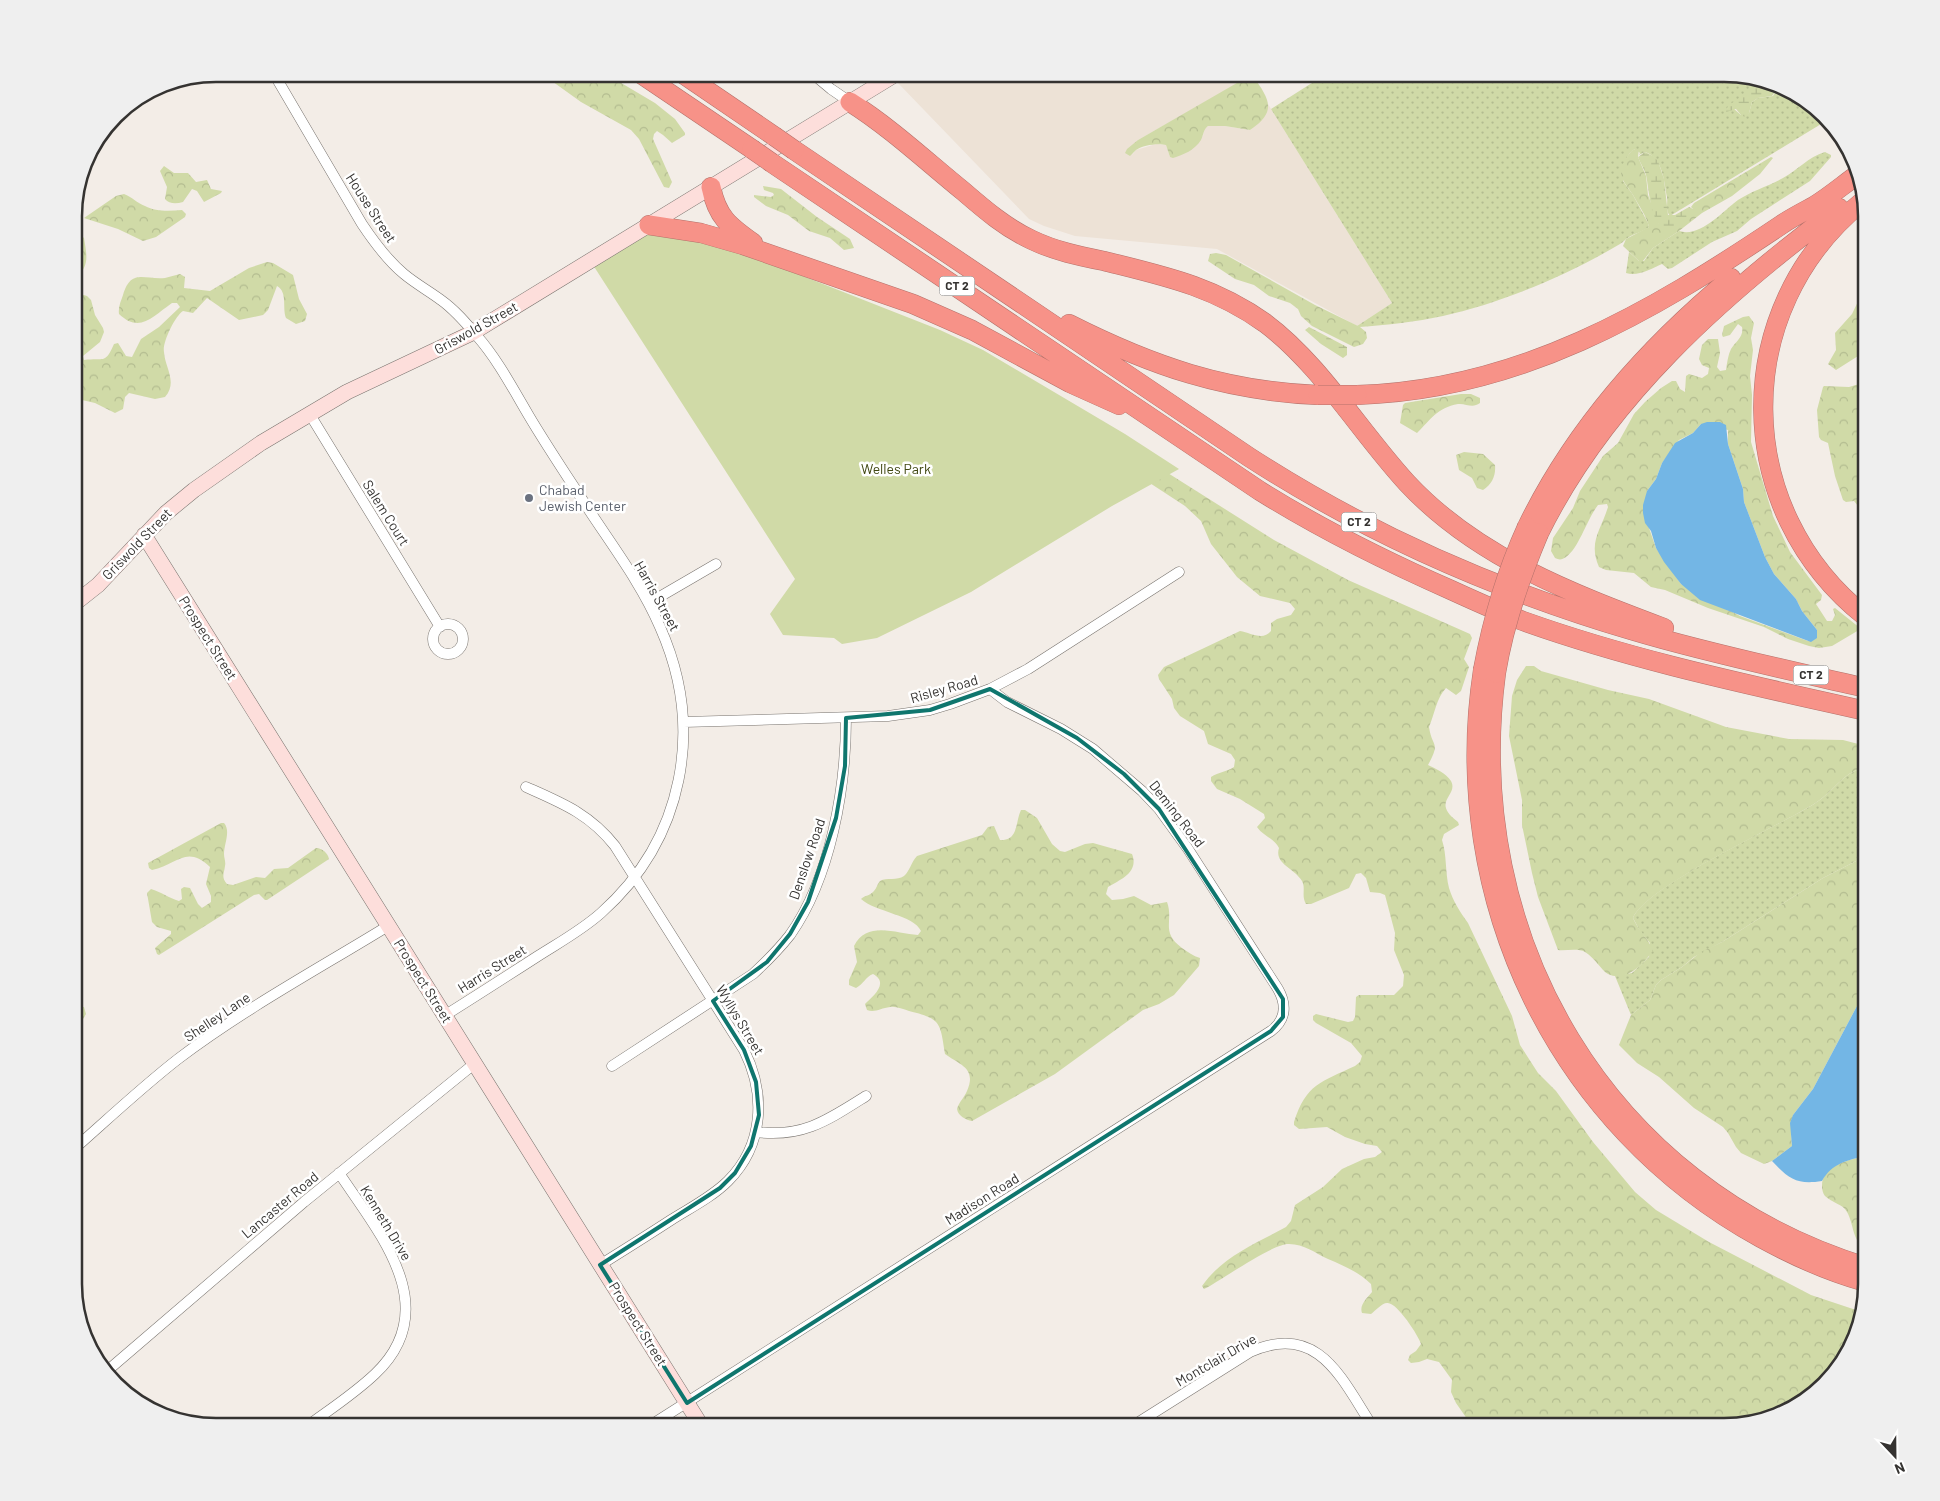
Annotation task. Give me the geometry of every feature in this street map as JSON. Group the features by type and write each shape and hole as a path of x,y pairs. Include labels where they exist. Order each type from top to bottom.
{"highway":[{"name":"CT 2","path":"654,83 1260,491 1303,517 1393,564 1498,611 1566,636 1734,682 1857,709"},
{"name":"CT 2","path":"696,83 1263,466 1319,501 1373,530 1433,557 1560,608 1642,634 1857,686"},
{"path":"850,102 885,126 995,218 1025,237 1058,250 1193,284 1224,298 1265,324 1286,341 1308,364 1419,494 1453,524 1485,548 1579,595 1757,663"},
{"path":"1004,292 1115,347 1166,367 1206,379 1293,394 1357,395 1411,391 1455,384 1507,370 1558,351 1605,330 1668,297 1722,265 1790,219 1815,205 1852,178"},
{"path":"711,187 716,206 723,219 764,251"},
{"path":"1855,196 1789,246 1732,294 1662,361 1628,399 1593,443 1533,530 1505,582 1494,620 1490,672 1492,717 1490,758 1492,804 1500,861 1512,909 1523,942 1549,1002 1572,1042 1601,1084 1634,1123 1700,1182 1739,1209 1784,1234 1816,1249 1857,1264"},
{"path":"1533,530 1544,494 1567,455 1624,383 1664,339 1702,302 1795,225 1815,205"},
{"path":"1856,206 1820,243 1786,298 1776,322 1768,354 1763,408 1764,436 1770,466 1779,497 1793,528 1807,554 1820,572 1857,610"},
{"path":"649,225 701,233 764,251 933,312 987,338 1088,392 1114,403 1142,411"},
{"path":"1490,672 1478,710 1476,765 1480,820 1487,868 1503,927 1518,967 1558,1047 1609,1116 1648,1156 1689,1192 1728,1219 1779,1248 1823,1268 1857,1279"}],"main road":[{"name":"Griswold Street","path":"83,597 98,585 166,513 201,485 261,443 309,413 355,388 474,332 882,83"},
{"name":"Prospect Street","path":"144,535 697,1419"}],"street":[{"name":"House Street","path":"279,83 362,224 378,247 403,274 449,306 474,332"},
{"path":"823,83 850,102"},
{"name":"Harris Street","path":"444,1016 584,926 612,904 635,877 654,848 674,799 682,760 684,722 682,698 673,660 649,603 538,430 499,365 474,332"},
{"name":"Salem Court","path":"309,413 440,627"},
{"path":"649,603 716,564"},
{"name":"Risley Road","path":"684,722 888,716 930,710 970,698 1028,669 1179,572"},
{"name":"Deming Road","path":"990,689 1007,702 1061,729 1094,749 1124,774 1159,809 1188,849 1278,989 1284,1011"},
{"name":"Denslow Road","path":"612,1066 738,985 766,962 790,934 808,902 825,860 836,818 845,766 846,718"},
{"name":"Wyllys Street","path":"526,787 570,806 592,821 608,837 744,1050 753,1071 759,1104 756,1132 751,1146 741,1164 720,1188 600,1265"},
{"name":"Shelley Lane","path":"83,1141 160,1073 199,1044 240,1016 388,926"},
{"name":"Madison Road","path":"661,1419 1270,1032 1280,1022 1284,1011"},
{"name":"Lancaster Road","path":"111,1367 339,1173 474,1064"},
{"path":"756,1132 783,1134 808,1129 830,1119 866,1096"},
{"name":"Kenneth Drive","path":"317,1419 367,1381 384,1365 396,1346 406,1317 404,1290 396,1263 383,1239 339,1173"},
{"name":"Montclair Drive","path":"1144,1419 1250,1352 1268,1345 1286,1344 1295,1344 1313,1350 1329,1362 1368,1419"}],"highlighted area":[{"path":"990,689 1077,738 1124,774 1159,809 1283,999 1283,1017 1271,1031 687,1403 600,1265 720,1188 735,1173 751,1146 759,1115 756,1082 744,1050 713,1001 767,962 790,934 808,902 836,818 845,766 846,718 930,710"}],"shaded area":[{"path":"1240,82 1138,140 1132,155 1136,150 1156,144 1166,145 1170,157 1203,136 1204,129 1208,126 1225,126 1250,130 1263,119 1268,104 1392,303 1357,326 1217,249 1075,236 1044,226 1029,219 898,83"}],"green space":[{"path":"1238,82 1258,82 1268,104 1265,117 1250,130 1225,126 1208,126 1196,147 1185,154 1173,158 1170,157 1166,145 1163,144 1143,147 1136,150 1130,156 1125,153 1138,140"},
{"path":"1313,82 1724,82 1756,87 1734,109 1741,115 1749,113 1752,102 1758,98 1773,96 1775,93 1791,100 1820,124 1670,216 1667,209 1667,197 1662,171 1656,159 1645,152 1639,155 1640,153 1635,149 1627,159 1623,181 1648,223 1649,227 1647,229 1557,277 1488,304 1433,318 1359,327 1357,326 1392,303 1271,109"},
{"path":"554,83 621,83 655,103 675,119 685,135 672,143 657,131 653,139 672,182 669,188 664,187 639,139 631,130 581,102"},
{"path":"1756,87 1774,93 1772,96 1758,98 1752,102 1749,113 1745,117 1736,109 1726,112 1729,105"},
{"path":"1635,149 1639,149 1638,157 1646,176 1648,195 1659,224 1693,209 1691,207 1694,203 1771,157 1773,158 1760,174 1732,196 1702,213 1653,248 1643,261 1639,261 1623,246 1626,239 1649,227 1621,173 1623,163"},
{"path":"1645,152 1658,161 1664,179 1668,215 1675,215 1689,207 1693,209 1688,219 1671,229 1666,230 1659,225 1653,212 1646,175 1638,157"},
{"path":"1825,152 1831,155 1831,157 1810,181 1751,219 1737,231 1712,242 1672,268 1668,269 1662,264 1635,274 1626,273 1629,252 1639,261 1644,261 1653,248 1679,231 1695,231 1703,227 1738,200 1783,178 1813,157"},
{"path":"164,166 174,173 188,173 196,182 207,180 211,189 222,191 204,202 197,191 192,189 183,202 171,203 165,199 167,187 160,171"},
{"path":"763,186 781,189 817,217 850,239 854,248 844,250 830,238 809,231 788,215 766,206 754,197 754,195 771,197 774,195 764,190"},
{"path":"124,194 142,205 154,209 182,210 186,214 185,217 156,237 143,241 118,229 84,218 116,196"},
{"name":"Welles Park","path":"651,230 734,249 940,330 983,350 1125,434 1179,469 1112,506 971,592 877,638 842,644 834,638 783,635 770,614 795,579 593,265"},
{"path":"83,237 86,251 83,270"},
{"path":"1210,254 1226,255 1315,305 1360,327 1366,332 1367,338 1363,344 1354,347 1312,326 1301,316 1298,309 1290,303 1269,296 1254,285 1235,279 1208,261"},
{"path":"267,262 273,263 293,275 299,299 307,314 305,321 296,324 286,318 284,296 277,286 268,310 263,315 239,320 207,298 193,313 183,311 167,336 164,352 171,380 169,391 165,397 155,399 129,393 125,397 123,409 115,413 95,403 83,400 83,356 84,360 106,358 114,344 118,343 126,356 132,357 141,339 159,327 180,307 177,303 172,303 140,323 133,323 127,320 119,314 119,309 126,287 130,281 139,277 165,278 180,274 185,277 184,288 210,291 249,268"},
{"path":"83,295 91,300 95,315 104,332 100,342 83,356"},
{"path":"1857,304 1857,357 1836,370 1828,364 1836,350 1835,333 1852,314"},
{"path":"1749,316 1754,323 1751,338 1753,350 1750,376 1752,395 1751,442 1773,516 1790,552 1822,595 1821,600 1816,604 1827,621 1832,621 1835,615 1833,609 1835,608 1857,626 1857,631 1832,646 1819,648 1788,639 1764,627 1708,608 1665,590 1651,587 1634,573 1606,570 1599,567 1595,543 1608,507 1607,504 1598,505 1571,553 1562,559 1556,559 1551,551 1553,538 1573,508 1580,491 1603,456 1618,443 1634,414 1645,402 1672,381 1676,381 1680,389 1685,392 1686,376 1689,374 1702,378 1708,374 1709,368 1702,365 1699,359 1702,345 1708,339 1718,339 1720,353 1717,367 1720,371 1726,370 1730,351 1741,336 1742,327 1738,324 1730,335 1723,337 1724,326","holes":["1701,424 1728,430 1728,444 1743,489 1744,502 1765,557 1774,574 1796,599 1802,611 1817,630 1808,641 1740,616 1681,584 1656,548 1649,528 1647,491 1656,479 1662,463 1679,440 1693,433"]},
{"path":"1309,327 1347,347 1347,355 1343,358 1321,344 1305,330"},
{"path":"1857,385 1857,505 1854,501 1846,502 1843,500 1835,476 1828,443 1819,437 1817,410 1824,386 1849,387"},
{"path":"1471,394 1480,398 1480,403 1472,406 1458,404 1445,408 1439,411 1417,433 1400,423 1405,403"},
{"path":"1038,410 1095,427 1274,540 1348,580 1470,634 1472,638 1464,659 1469,667 1461,691 1456,695 1446,688 1438,701 1429,727 1435,748 1428,765 1444,773 1451,781 1452,791 1447,799 1446,809 1459,825 1444,834 1442,840 1451,893 1468,923 1512,1016 1520,1045 1538,1073 1556,1091 1593,1142 1635,1192 1656,1210 1709,1242 1811,1295 1855,1310 1850,1328 1840,1352 1818,1379 1798,1396 1783,1405 1758,1414 1724,1419 1467,1419 1451,1392 1452,1380 1439,1362 1427,1359 1411,1363 1408,1360 1410,1355 1421,1344 1412,1327 1396,1307 1385,1303 1371,1314 1362,1313 1363,1304 1372,1292 1371,1284 1351,1270 1305,1247 1289,1244 1272,1249 1204,1289 1202,1286 1210,1276 1230,1259 1251,1245 1286,1227 1291,1221 1295,1205 1323,1187 1342,1169 1364,1159 1375,1157 1382,1152 1377,1146 1345,1137 1327,1127 1299,1129 1294,1125 1294,1122 1304,1099 1316,1086 1355,1066 1360,1062 1362,1056 1351,1043 1316,1023 1313,1020 1313,1016 1316,1014 1348,1022 1353,1021 1356,997 1359,995 1394,995 1403,986 1404,975 1394,950 1395,933 1385,895 1370,892 1366,878 1361,873 1356,874 1349,888 1311,904 1306,904 1302,881 1279,858 1279,848 1277,845 1257,827 1265,818 1264,814 1240,799 1217,789 1211,781 1211,777 1234,767 1235,760 1231,754 1208,744 1204,731 1180,716 1159,679 1158,675 1164,667 1240,631 1257,636 1268,634 1271,631 1271,623 1291,615 1295,609 1290,603 1260,596 1237,577 1211,544 1201,521 1185,506"},
{"path":"1464,452 1483,454 1495,465 1493,479 1483,490 1477,488 1472,478 1459,470 1456,455"},
{"path":"1526,666 1534,666 1541,671 1608,690 1649,699 1726,727 1789,739 1843,740 1857,744 1857,770 1849,774 1814,804 1687,874 1643,905 1633,918 1653,950 1640,966 1628,974 1615,976 1605,972 1585,952 1558,950 1538,897 1522,825 1522,800 1509,736 1512,696 1517,680"},
{"path":"1857,770 1857,861 1823,878 1722,942 1694,957 1661,980 1656,985 1650,1000 1631,1015 1615,976 1632,973 1649,957 1650,943 1640,931 1633,918 1643,905 1662,889 1687,873 1814,804 1849,774"},
{"path":"1021,810 1025,810 1037,818 1052,844 1060,851 1065,852 1093,843 1132,854 1134,860 1131,870 1124,878 1108,887 1106,894 1112,900 1134,896 1151,905 1167,902 1171,937 1182,948 1200,958 1199,966 1174,995 1159,1004 1143,1010 1055,1074 972,1121 959,1114 957,1109 966,1093 970,1077 961,1064 945,1054 938,1024 928,1017 897,1007 873,1011 867,1010 865,1004 880,986 878,978 873,974 856,988 849,985 849,980 857,962 854,946 860,938 874,931 883,930 918,935 921,931 911,921 875,907 861,899 872,893 880,881 904,876 917,856 982,835 988,827 994,826 1000,840 1010,837 1015,830"},
{"path":"224,823 227,830 223,875 227,884 233,885 256,877 265,878 274,869 288,868 316,848 324,851 329,859 267,900 259,894 254,895 159,955 155,948 171,934 171,931 157,927 152,922 147,893 151,889 179,901 182,899 181,889 184,887 190,888 202,908 211,902 211,896 206,884 210,867 202,860 194,857 181,858 152,870 149,868 148,863"},
{"path":"1857,861 1857,1006 1813,1089 1793,1115 1792,1146 1772,1161 1764,1164 1741,1153 1723,1127 1694,1108 1659,1077 1637,1063 1619,1045 1631,1015 1650,1000 1656,985 1661,980 1701,952 1722,942 1823,878"},
{"path":"83,1007 84,1007 86,1014 83,1019"},
{"path":"1857,1158 1857,1240 1845,1209 1825,1196 1822,1186 1823,1179 1827,1173 1845,1161"}],"water":[{"path":"1720,422 1726,425 1728,444 1743,489 1744,502 1765,557 1774,574 1796,599 1802,611 1817,630 1817,638 1811,642 1700,600 1681,584 1656,548 1651,531 1645,523 1643,513 1647,491 1656,479 1662,463 1675,443 1693,433 1701,424"},
{"path":"1857,1006 1857,1158 1836,1166 1822,1181 1806,1182 1789,1176 1772,1161 1792,1146 1790,1123 1793,1115 1813,1089"}],"place":[{"name":"Chabad Jewish Center","path":"529,498"}]}
